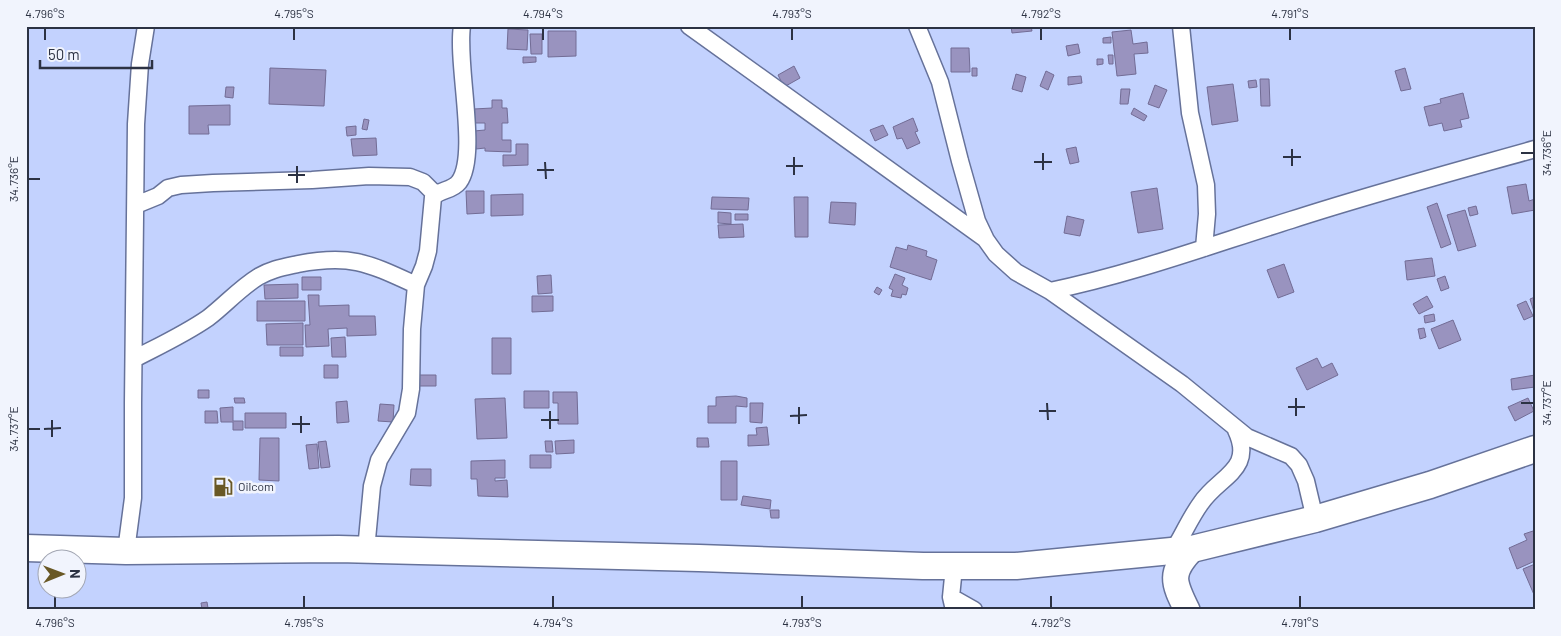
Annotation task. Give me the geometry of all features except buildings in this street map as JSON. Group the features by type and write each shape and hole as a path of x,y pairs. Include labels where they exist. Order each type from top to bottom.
{"highway":[{"path":"26,548 126,551 366,550 699,558 954,567 1016,566 1183,550 1315,519 1430,485 1535,449"}],"main road":[{"path":"1183,550 1182,560 1176,572 1175,585 1187,610"}],"street":[{"path":"126,551 133,498 136,124 146,26"},
{"path":"366,550 372,486 379,460 407,413 412,389 412,329 416,285 424,266 432,227 431,214 434,197 437,193 453,189 465,171 467,162 465,103 460,53 462,26"},
{"path":"689,26 986,240"},
{"path":"917,26 940,82 977,221 986,240 996,254 1016,272 1050,291 1182,384 1246,438 1291,456 1299,465 1306,481 1315,519"},
{"path":"1181,26 1190,113 1206,185 1207,214 1204,248"},
{"path":"1050,291 1105,279 1327,209 1535,149"},
{"path":"136,205 158,196 168,188 181,185 369,176 410,177 423,182 437,193"},
{"path":"134,359 188,331 227,304 257,277 272,270 320,260 348,259 376,267 416,285"},
{"path":"1183,550 1199,504 1238,466 1241,456 1241,442 1236,430"},
{"path":"954,567 953,603 974,610"}],"place":[{"name":"Oilcom","path":"223,487"}]}
